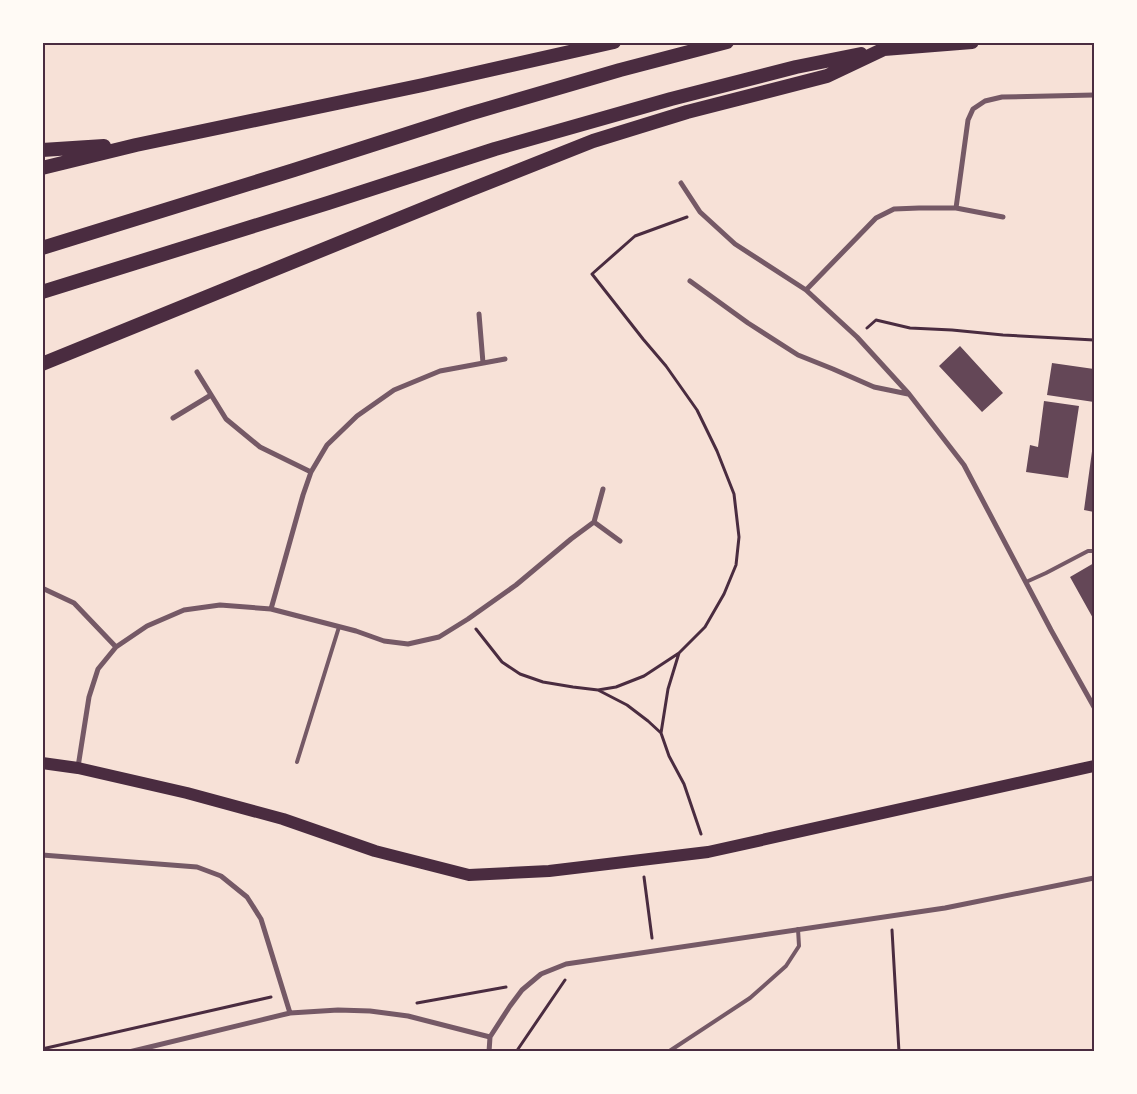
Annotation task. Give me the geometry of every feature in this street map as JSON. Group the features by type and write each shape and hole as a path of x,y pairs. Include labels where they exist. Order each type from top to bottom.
{"highway":[{"path":"42,168 136,145 423,85 614,42"},
{"path":"42,248 469,114 620,70 727,42"},
{"path":"42,292 495,149 700,92 796,67 884,49 972,42"},
{"path":"42,364 467,191 593,142 687,112 827,76 884,49"},
{"path":"42,150 136,145"}],"main road":[{"path":"42,763 78,768 187,792 283,819 375,851 469,875 549,871 708,852 1094,766"}],"street":[{"path":"956,208 968,120 973,109 985,100 1002,96 1094,95"},
{"path":"681,183 700,212 735,244 806,290 857,337 909,394 964,465 1094,707"},
{"path":"806,290 876,218 894,209 956,208 1003,217"},
{"path":"690,281 748,323 798,355 874,388 909,394"},
{"path":"479,314 483,363"},
{"path":"271,609 303,495 311,472 327,445 357,416 394,390 440,371 505,359"},
{"path":"197,372 226,419 260,448 311,472"},
{"path":"173,418 211,395"},
{"path":"78,768 89,697 98,669 116,647 147,626 184,610 220,605 271,609 356,631 384,641 408,644 439,637 516,585 594,522 603,489"},
{"path":"594,522 620,541"},
{"path":"42,588 74,603 116,647"},
{"path":"42,854 197,867 220,876 247,897 262,919 290,1013"},
{"path":"490,1052 490,1037 522,990 541,974 566,964 945,908 1094,878"},
{"path":"129,1052 290,1013 338,1010 370,1011 408,1016 490,1037"}],"lane":[{"path":"1026,582 1088,551 1094,551"},
{"path":"297,762 339,627"},
{"path":"668,1052 750,998 786,966 799,946 798,929"}],"path":[{"path":"468,619 502,662 520,674 543,682 598,690 616,687 644,676 679,653 705,626 724,594 736,565 739,537 734,494 717,450 697,410 666,366 592,274 636,236 700,212"},
{"path":"857,337 876,320 910,328 1094,340"},
{"path":"661,733 668,689 679,653"},
{"path":"598,690 627,705 661,733 669,756 684,784 708,852"},
{"path":"642,860 653,951"},
{"path":"891,916 899,1052"},
{"path":"516,1052 577,962"},
{"path":"408,1004 532,982"},
{"path":"42,1049 284,994"}],"building":[{"path":"960,346 1003,393 982,412 939,366"},
{"path":"1052,363 1094,369 1094,402 1047,395"},
{"path":"1044,401 1079,406 1068,478 1026,472 1030,445 1038,447"},
{"path":"1094,444 1094,512 1084,510"},
{"path":"1094,563 1094,620 1070,577"}]}
